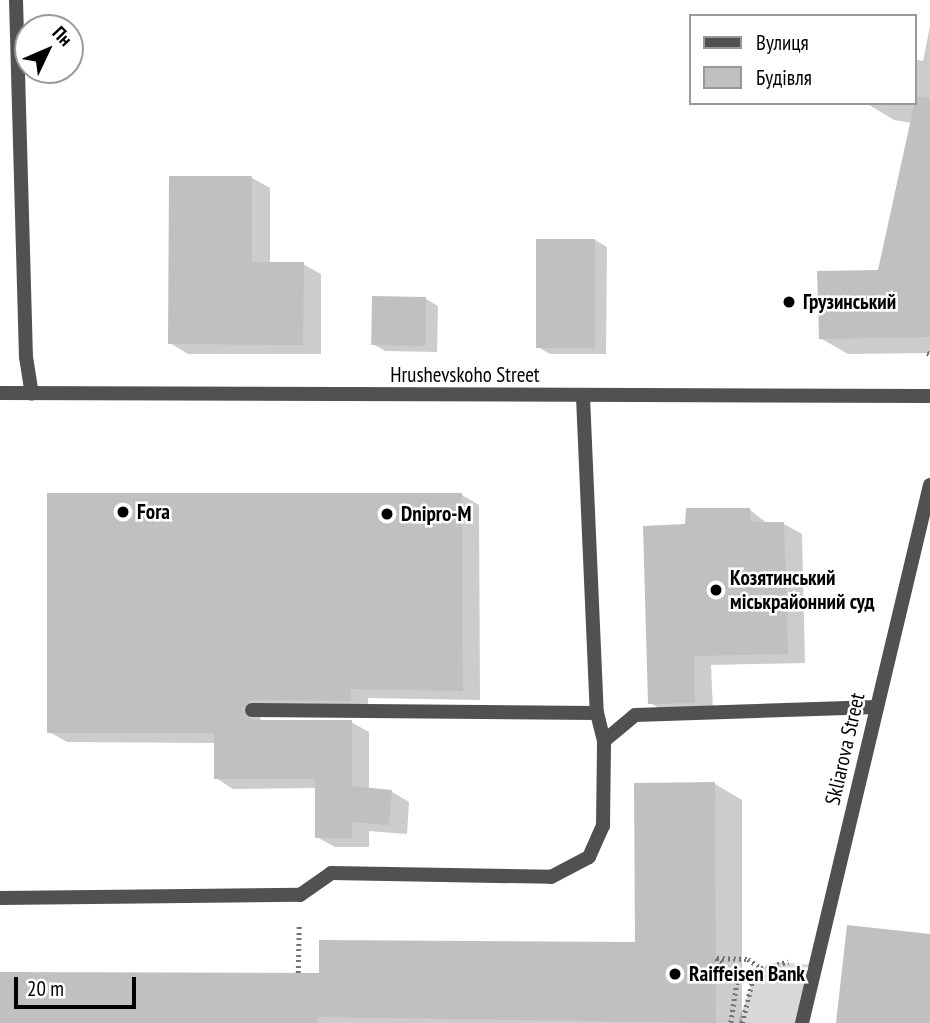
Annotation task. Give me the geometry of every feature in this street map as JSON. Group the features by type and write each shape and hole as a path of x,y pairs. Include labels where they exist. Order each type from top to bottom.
{"street":[{"path":"16,0 26,357 32,394"},
{"name":"Hrushevskoho Street","path":"0,393 583,397 930,396"},
{"path":"0,898 300,895 331,873 551,877 589,857 603,826 604,741 597,713 583,397"},
{"name":"Skliarova Street","path":"802,1023 930,485"},
{"path":"604,741 635,715 877,707"},
{"path":"253,710 597,713"}],"path":[{"path":"298,972 300,895"},
{"path":"731,1023 738,977 716,958 748,959 761,968"},
{"path":"742,1023 752,982 761,968 776,962 815,965"}],"shaded area":[{"path":"777,962 815,965 802,1023 738,1023 752,982 761,968"}],"building":[{"path":"916,96 930,98 930,337 819,339 817,271 878,270"},
{"path":"169,176 252,176 252,262 304,262 303,345 168,344"},
{"path":"536,239 595,239 595,348 536,348"},
{"path":"372,296 426,297 425,346 371,345"},
{"path":"47,493 462,493 463,691 351,689 351,701 252,700 242,709 252,720 352,720 352,786 392,790 389,825 352,822 352,838 315,838 315,779 214,779 214,733 47,733"},
{"name":"Козятинський міськрайонний суд","path":"686,508 750,508 751,522 784,522 788,654 694,656 695,703 648,704 643,526 685,524"},
{"path":"715,782 716,1023 318,1017 318,1023 0,1023 0,972 319,973 319,940 635,942 634,783"},
{"path":"847,925 930,934 930,1023 836,1023"}],"place":[{"name":"Грузинський","path":"789,302"},
{"name":"Fora","path":"123,512"},
{"name":"Dnipro-M","path":"387,514"},
{"name":"Козятинський міськрайонний суд","path":"716,590"},
{"name":"Raiffeisen Bank","path":"675,974"}]}
